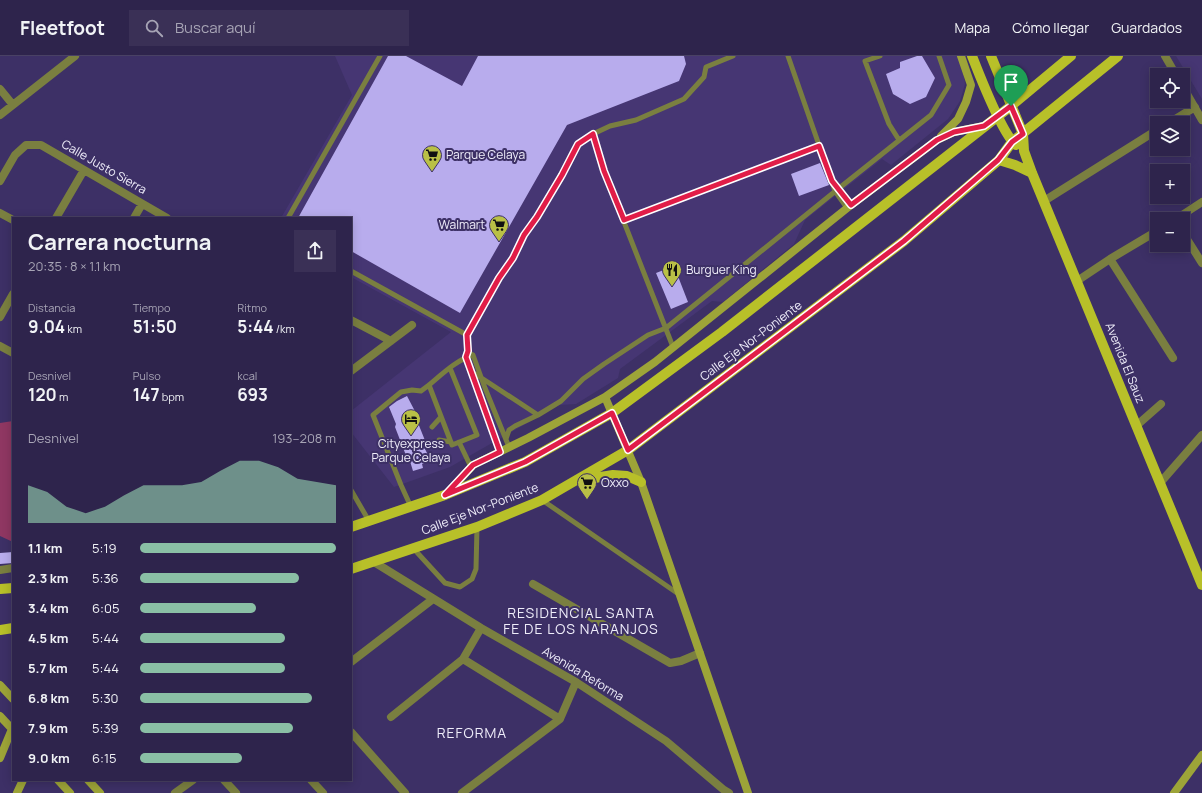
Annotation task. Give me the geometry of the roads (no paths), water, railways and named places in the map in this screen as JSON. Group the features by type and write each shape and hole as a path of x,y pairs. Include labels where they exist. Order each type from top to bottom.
{"main road":[{"path":"972,56 998,116 1012,142 1024,151"},
{"name":"Avenida El Sauz","path":"992,56 1023,134 1024,151 1032,173 1202,585"},
{"name":"Calle Eje Nor-Poniente","path":"352,527 445,495 525,462 612,413 722,332 1011,106 1071,56"},
{"name":"Calle Eje Nor-Poniente","path":"352,569 477,527 542,500 628,450 904,241 998,160 1012,142 1118,56"},
{"path":"998,160 1015,165 1032,173"},
{"path":"576,480 613,475 627,476 641,482"},
{"path":"0,589 12,588"},
{"path":"1,631 12,628"}],"street":[{"path":"0,115 75,56"},
{"path":"445,495 473,465 605,397 656,362 849,207 937,140 958,119 966,102 971,85 961,56"},
{"path":"1165,56 1172,68"},
{"path":"0,89 13,105"},
{"path":"1190,99 1202,120"},
{"path":"1180,116 1195,107"},
{"path":"937,140 954,132 984,126"},
{"path":"1044,201 1150,134"},
{"name":"Calle Justo Sierra","path":"0,181 15,155 26,145 41,145 165,217"},
{"path":"57,217 84,170"},
{"path":"1187,212 1202,202"},
{"path":"135,217 142,204"},
{"path":"0,213 12,219"},
{"path":"1077,281 1150,234"},
{"path":"1190,244 1202,263"},
{"path":"1110,259 1173,358"},
{"path":"0,317 12,296"},
{"path":"352,321 391,341"},
{"path":"352,370 412,325"},
{"path":"0,346 12,352"},
{"path":"605,397 641,482 748,793"},
{"path":"1136,426 1161,404"},
{"path":"1160,483 1202,435"},
{"name":"Avenida Reforma","path":"374,562 481,628 576,682 666,741 724,790 730,793"},
{"path":"0,570 12,568"},
{"path":"533,584 670,663 681,661 700,653"},
{"path":"352,661 433,599"},
{"path":"391,717 463,659 481,628"},
{"path":"463,659 560,720"},
{"path":"462,793 560,720 576,682"},
{"path":"0,685 12,698"},
{"path":"0,716 12,729 0,758"},
{"path":"352,733 405,793"},
{"path":"1174,793 1202,755"},
{"path":"17,793 22,781"},
{"path":"59,781 70,793"},
{"path":"89,781 100,793"},
{"path":"175,793 192,781"},
{"path":"225,781 236,793"},
{"path":"312,781 323,793"}],"lane":[{"path":"289,217 380,56"},
{"path":"500,452 471,372 467,354 467,335 499,278 513,258 524,235 537,217 562,175 578,144 593,134 610,126 636,120 684,100 704,77 706,67 733,56"},
{"path":"788,56 832,181 836,190 849,207"},
{"path":"880,56 866,61 889,124 899,140"},
{"path":"506,439 509,430 562,401 583,379 604,364 648,335 666,328 931,115 949,85 939,56"},
{"path":"593,134 604,171 673,347"},
{"path":"624,220 819,146"},
{"path":"352,272 467,335"},
{"path":"411,507 373,415 401,392 412,390 421,391 467,354 473,355 480,377 509,447"},
{"path":"439,440 451,442 452,444 477,435 450,368"},
{"path":"471,372 538,415"},
{"path":"429,384 451,442"},
{"path":"432,427 441,417"},
{"path":"458,442 471,467"},
{"path":"352,492 369,521"},
{"path":"542,500 680,595"},
{"path":"413,548 445,582 460,586 472,579 476,569 477,527"}],"place":[{"name":"Parque Celaya","path":"432,172"},
{"name":"Walmart","path":"499,242"},
{"name":"Burguer King","path":"672,287"},
{"name":"Cityexpress Parque Celaya","path":"411,436"},
{"name":"Oxxo","path":"587,500"}],"district":[{"name":"RESIDENCIAL SANTA FE DE LOS NARANJOS","path":"581,622"},
{"name":"REFORMA","path":"472,733"}]}
